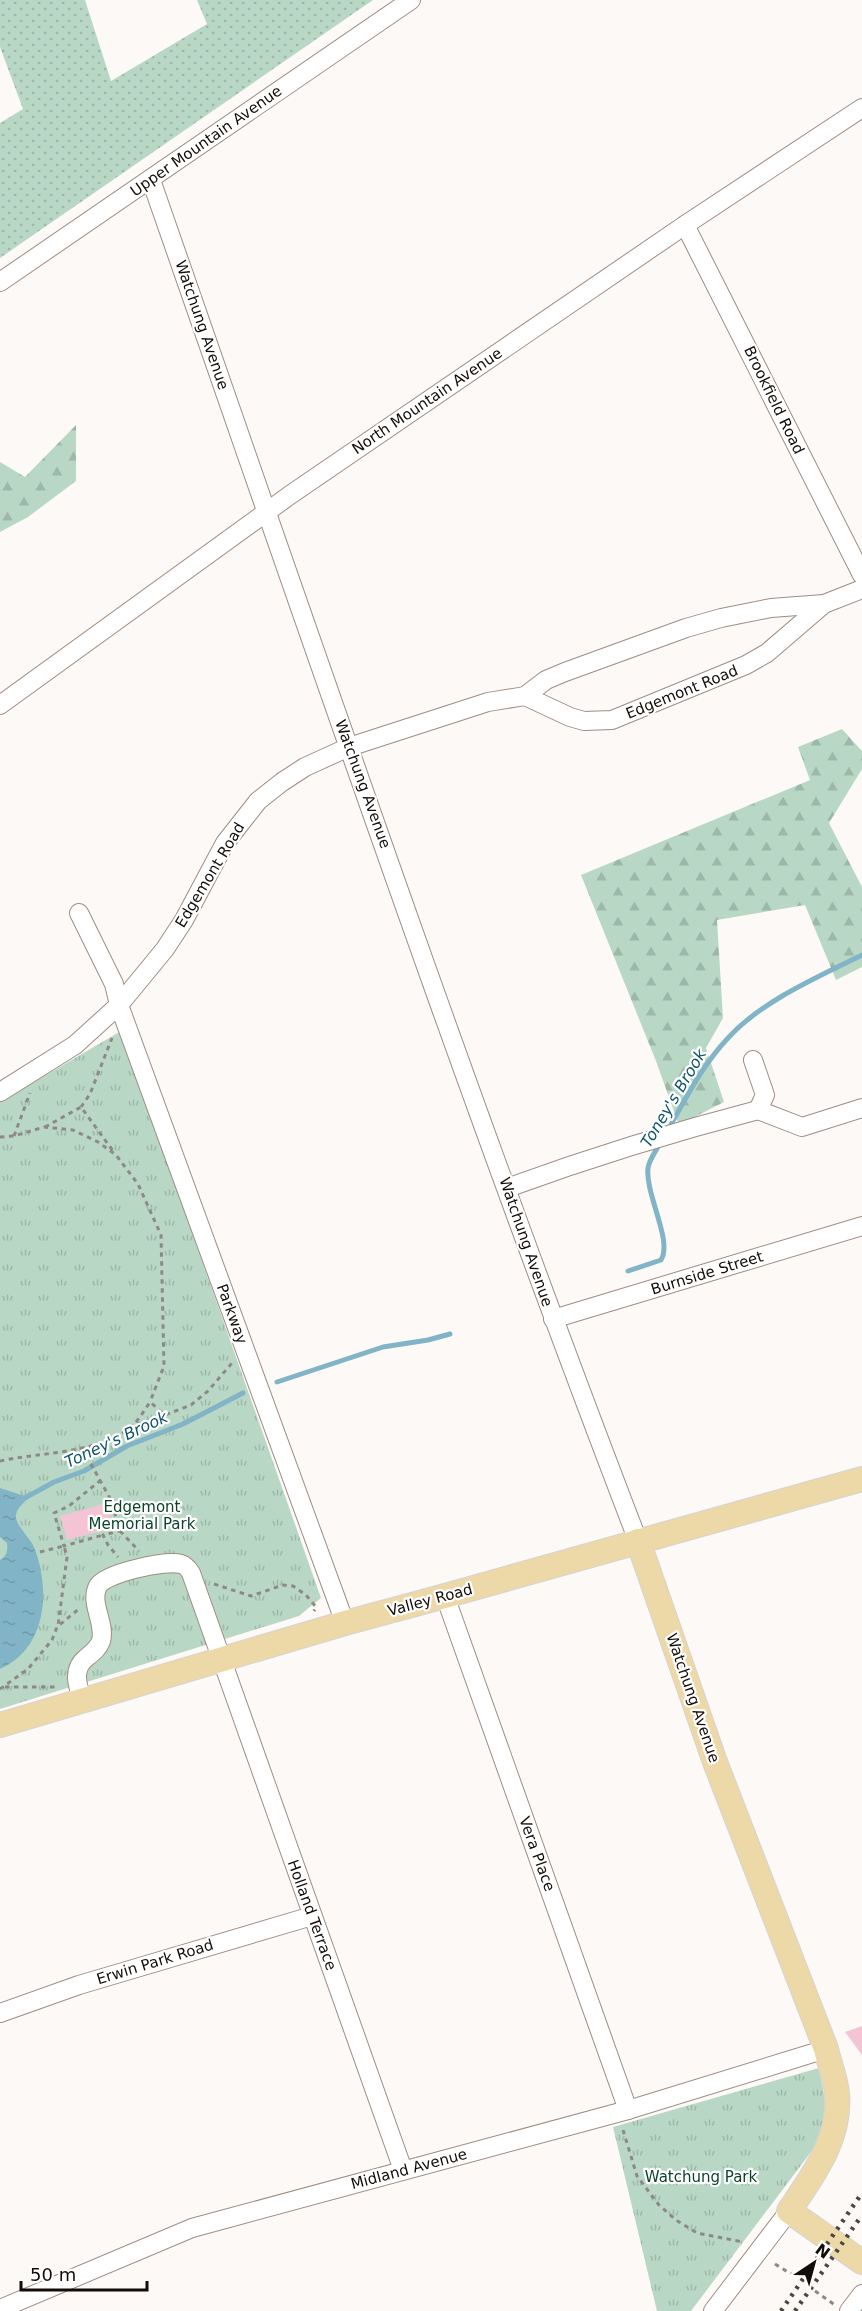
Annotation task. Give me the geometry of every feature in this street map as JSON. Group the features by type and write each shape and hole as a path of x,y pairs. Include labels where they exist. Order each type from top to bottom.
{"main road":[{"name":"Valley Road","path":"0,1725 345,1623 862,1479"},
{"name":"Watchung Avenue","path":"638,1542 715,1762 826,2049 837,2093 836,2119 831,2142 819,2166 789,2211"},
{"path":"789,2211 862,2262"}],"street":[{"name":"Upper Mountain Avenue","path":"0,282 411,0"},
{"name":"North Mountain Avenue","path":"0,705 267,512 686,225 861,110"},
{"name":"Watchung Avenue","path":"151,180 553,1319 638,1542"},
{"name":"Brookfield Road","path":"686,225 862,575"},
{"name":"Edgemont Road","path":"0,1092 75,1045 119,1005 165,949 201,890 225,843 258,801 304,767 350,747 488,702 525,696 546,680 686,628 771,608 824,604 862,589"},
{"name":"Edgemont Road","path":"525,696 584,721 612,720 746,665 767,653 824,604"},
{"name":"Parkway","path":"79,913 114,984 119,1005 345,1623"},
{"path":"753,1060 765,1095 758,1110"},
{"path":"507,1188 558,1169 664,1136 758,1110 802,1127 862,1108"},
{"name":"Burnside Street","path":"553,1319 862,1226"},
{"name":"Holland Terrace","path":"83,1700 77,1685 78,1669 81,1662 100,1643 102,1635 95,1595 101,1582 112,1576 160,1563 181,1564 188,1568 403,2170"},
{"name":"Vera Place","path":"445,1596 628,2110"},
{"name":"Erwin Park Road","path":"0,2013 79,1985 312,1916"},
{"name":"Midland Avenue","path":"0,2309 192,2228 628,2110 826,2049"},
{"path":"713,2311 789,2211"},
{"path":"845,2309 862,2294"}],"path":[{"path":"0,1137 14,1136 44,1127 81,1107 90,1094 112,1038"},
{"path":"14,1136 34,1084"},
{"path":"0,1461 82,1449 122,1434 136,1423 150,1402 164,1366 161,1235 138,1184 81,1107"},
{"path":"44,1127 73,1130 116,1155"},
{"path":"136,1423 147,1424 191,1405 208,1391 232,1363 248,1357"},
{"path":"150,1402 165,1415"},
{"path":"82,1449 111,1500 120,1531 141,1552 109,1560"},
{"path":"0,1689 28,1669 52,1640 57,1627 67,1557 54,1513 69,1506 101,1480"},
{"path":"40,1552 120,1531"},
{"path":"103,1535 118,1557"},
{"path":"209,1582 251,1596 283,1585 292,1586 306,1595 316,1606"},
{"path":"57,1627 81,1607 82,1600"},
{"path":"623,2130 637,2176 659,2205 676,2220 697,2233 743,2242"},
{"path":"775,2264 796,2277"},
{"path":"815,2291 845,2309"}],"green space":[{"path":"0,0 85,0 111,81 207,24 197,0 373,0 0,258 0,123 23,109 0,47"},
{"path":"76,425 76,481 28,517 0,532 0,462 25,477"},
{"path":"842,729 862,751 862,769 829,823 862,887 862,967 836,980 805,905 717,920 723,1018 706,1048 724,1102 679,1125 656,1061 581,875 810,780 798,747"},
{"name":"Edgemont Memorial Park","path":"121,1031 321,1598 299,1616 0,1709 0,1102"},
{"name":"Watchung Park","path":"819,2068 828,2115 820,2140 691,2311 657,2311 613,2127"}],"water":[{"path":"0,1488 28,1497 17,1510 16,1519 34,1547 42,1581 43,1599 36,1633 28,1647 16,1659 0,1669 0,1560 6,1555 7,1543 0,1537"}],"building":[{"path":"107,1503 113,1528 67,1540 60,1516"},
{"path":"862,2026 862,2055 845,2032"}],"waterway":[{"name":"Toney's Brook","path":"668,1130 711,1058 742,1024 791,991 862,955"},
{"name":"Toney's Brook","path":"628,1271 661,1260 664,1252 664,1241 648,1179 648,1168 660,1143"},
{"name":"Toney's Brook","path":"277,1382 383,1347 450,1334"},
{"name":"Toney's Brook","path":"23,1499 54,1482 84,1471 127,1446 183,1424 243,1393"}],"railway":[{"path":"781,2311 862,2193"},
{"path":"795,2311 862,2215"}]}
